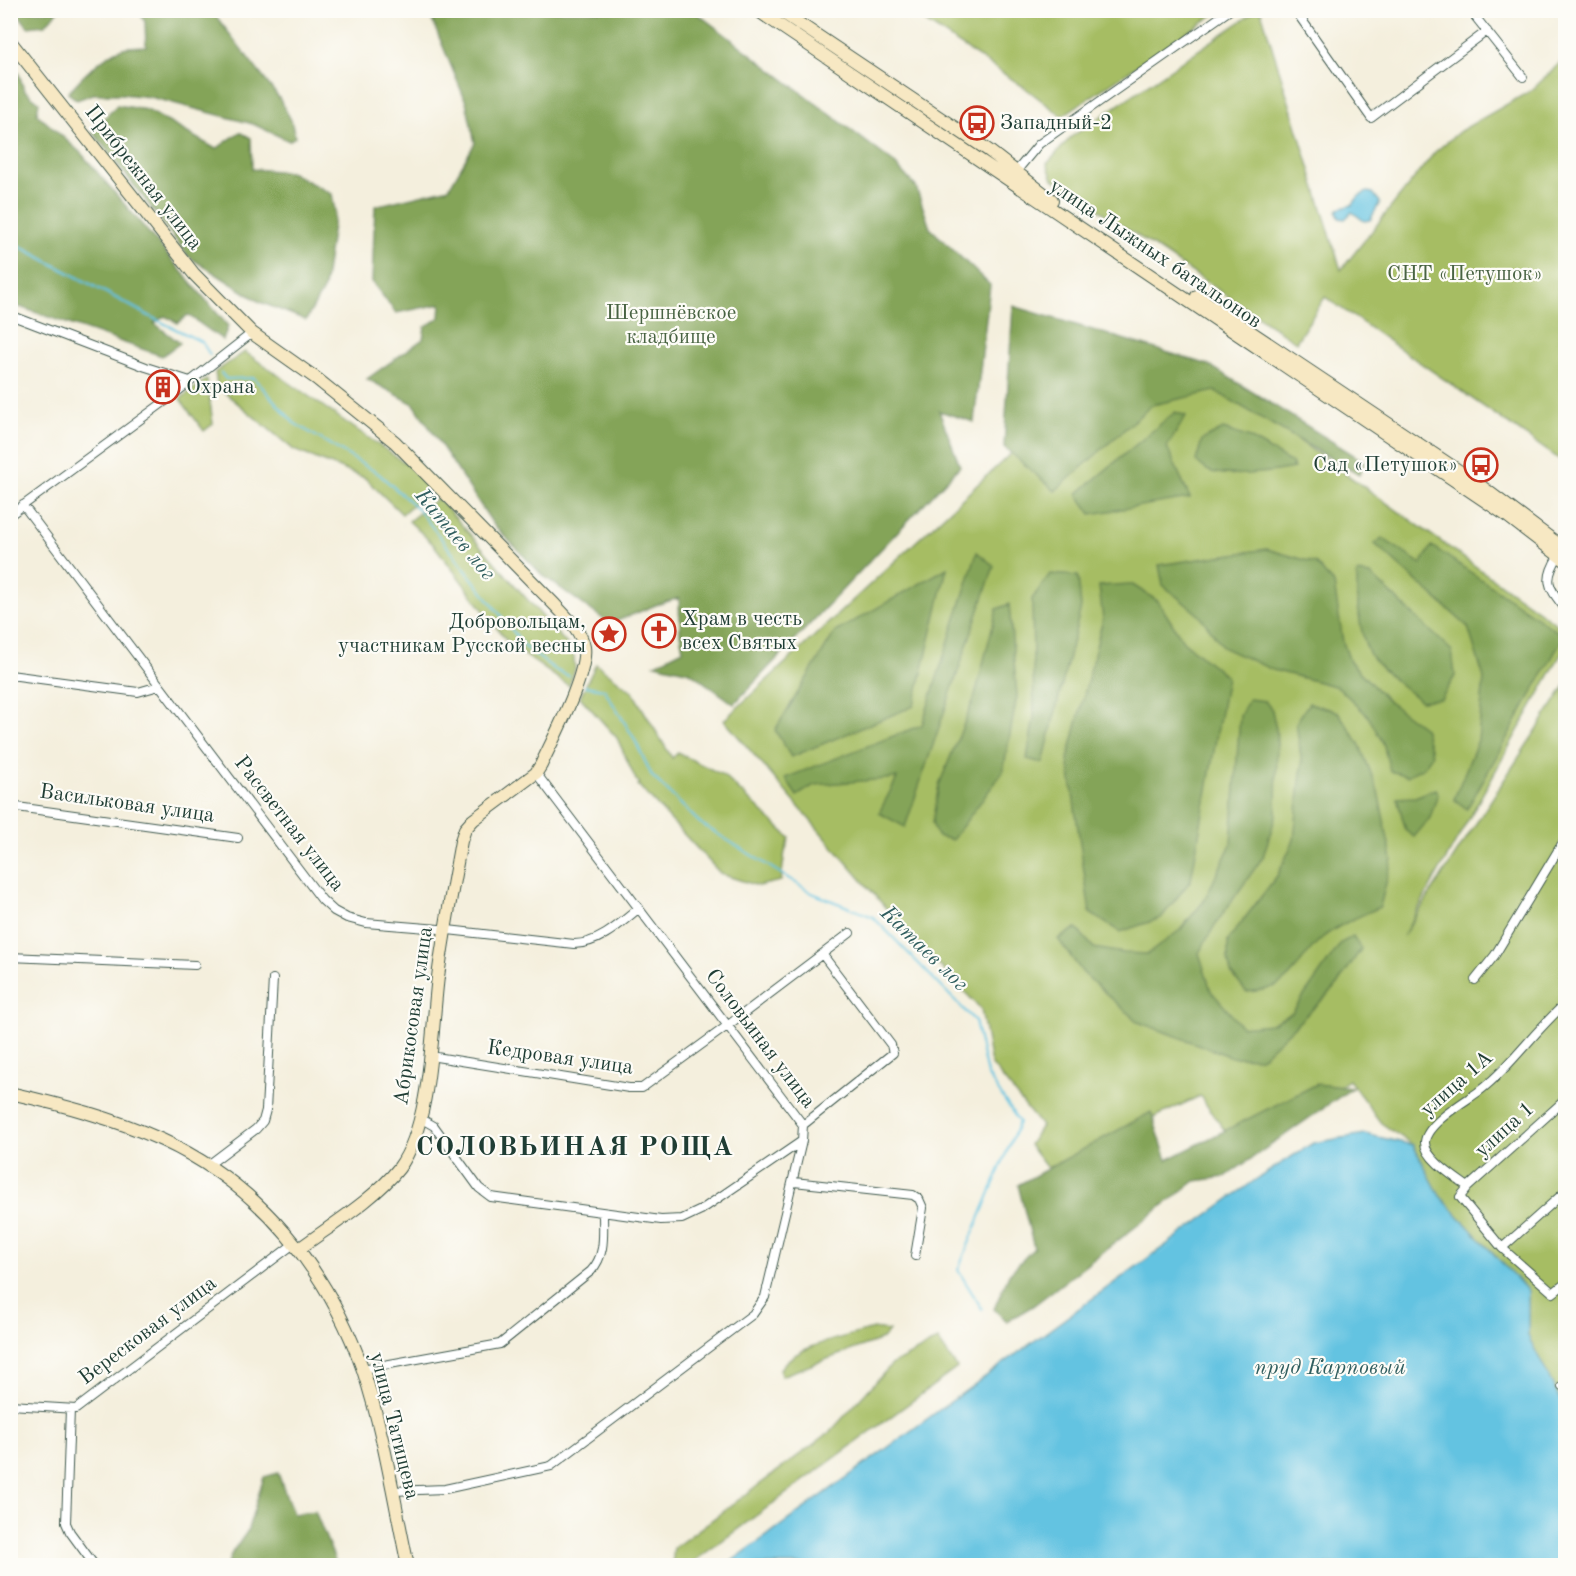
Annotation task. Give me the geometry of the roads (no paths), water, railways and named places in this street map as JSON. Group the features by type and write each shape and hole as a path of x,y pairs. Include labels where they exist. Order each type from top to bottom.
{"street":[{"name":"улица Лыжных батальонов","path":"757,10 1012,176 1052,199 1464,475 1563,556"},
{"name":"улица Лыжных батальонов","path":"779,10 988,150 1012,176"},
{"path":"1012,176 1040,144 1230,10"},
{"path":"1295,10 1371,118 1487,31"},
{"path":"1470,10 1523,77"},
{"name":"Прибрежная улица","path":"10,41 194,274 252,333 340,396 395,442 490,537 574,626 584,646 584,656 561,723 536,773"},
{"path":"10,315 146,367 190,381"},
{"path":"10,515 252,333"},
{"name":"Рассветная улица","path":"23,505 322,900 334,911 347,918 366,923 446,929 581,944 616,926 639,908"},
{"path":"1563,556 1549,570 1549,582 1566,610"},
{"path":"10,675 138,692 159,686"},
{"name":"Соловьиная улица","path":"392,1491 445,1489 551,1467 753,1314 765,1297 794,1182 803,1125 536,773"},
{"name":"Абрикосовая улица","path":"297,1246 380,1188 406,1156 420,1118 430,1056 438,976 461,841 465,830 473,820 536,773"},
{"name":"Васильковая улица","path":"10,806 238,838"},
{"path":"1475,980 1494,955 1566,837"},
{"name":"Кедровая улица","path":"430,1056 634,1089 648,1084 850,933"},
{"path":"803,1125 893,1053 891,1045 822,954"},
{"path":"10,957 195,965"},
{"path":"207,1166 256,1129 263,1121 266,1110 273,979"},
{"name":"улица 1А","path":"1468,1187 1430,1156 1425,1142 1431,1128 1495,1079 1548,1019 1566,1003"},
{"name":"улица Татищева","path":"10,1093 111,1119 164,1141 207,1166 248,1196 297,1246 333,1302 362,1369 377,1421 408,1566"},
{"name":"улица 1","path":"1468,1187 1566,1099"},
{"path":"420,1118 434,1126 479,1188 491,1197 661,1220 682,1219 701,1210 802,1142"},
{"path":"794,1182 906,1193 918,1198 923,1208 915,1256"},
{"path":"1468,1187 1460,1197 1502,1248 1553,1293 1566,1283"},
{"path":"1502,1248 1566,1191"},
{"path":"362,1369 500,1344 598,1264 602,1256 603,1213"},
{"name":"Вересковая улица","path":"10,1405 76,1409 297,1246"},
{"path":"69,1409 66,1523 95,1566"}],"water":[{"path":"1367,192 1373,193 1380,202 1370,220 1364,221 1352,212 1345,219 1339,218 1338,209 1352,205 1359,196"},
{"name":"пруд Карповый","path":"1365,1134 1413,1145 1440,1196 1528,1291 1528,1336 1565,1409 1565,1565 731,1565 732,1561 1258,1178 1313,1143"}],"waterway":[{"name":"Катаев лог","path":"10,241 202,342 210,355"},
{"name":"Катаев лог","path":"221,373 226,379 254,378 294,423 379,474 419,510 526,648 557,671 569,676"},
{"name":"Катаев лог","path":"585,686 604,689 634,738 652,776 700,823 812,893 873,917 975,1021 987,1074 1019,1122 958,1270 982,1309"}],"place":[{"name":"Западный-2","path":"977,123"},
{"name":"Охрана","path":"163,387"},
{"name":"Сад «Петушок»","path":"1481,465"},
{"name":"Храм в честь всех Святых","path":"659,631"},
{"name":"Добровольцам, участникам Русской весны","path":"609,634"}],"district":[{"name":"СОЛОВЬИНАЯ РОЩА","path":"575,1147"}],"park label":[{"name":"СНТ «Петушок»","path":"1465,274"},
{"name":"Шершнёвское кладбище","path":"671,325"}]}
